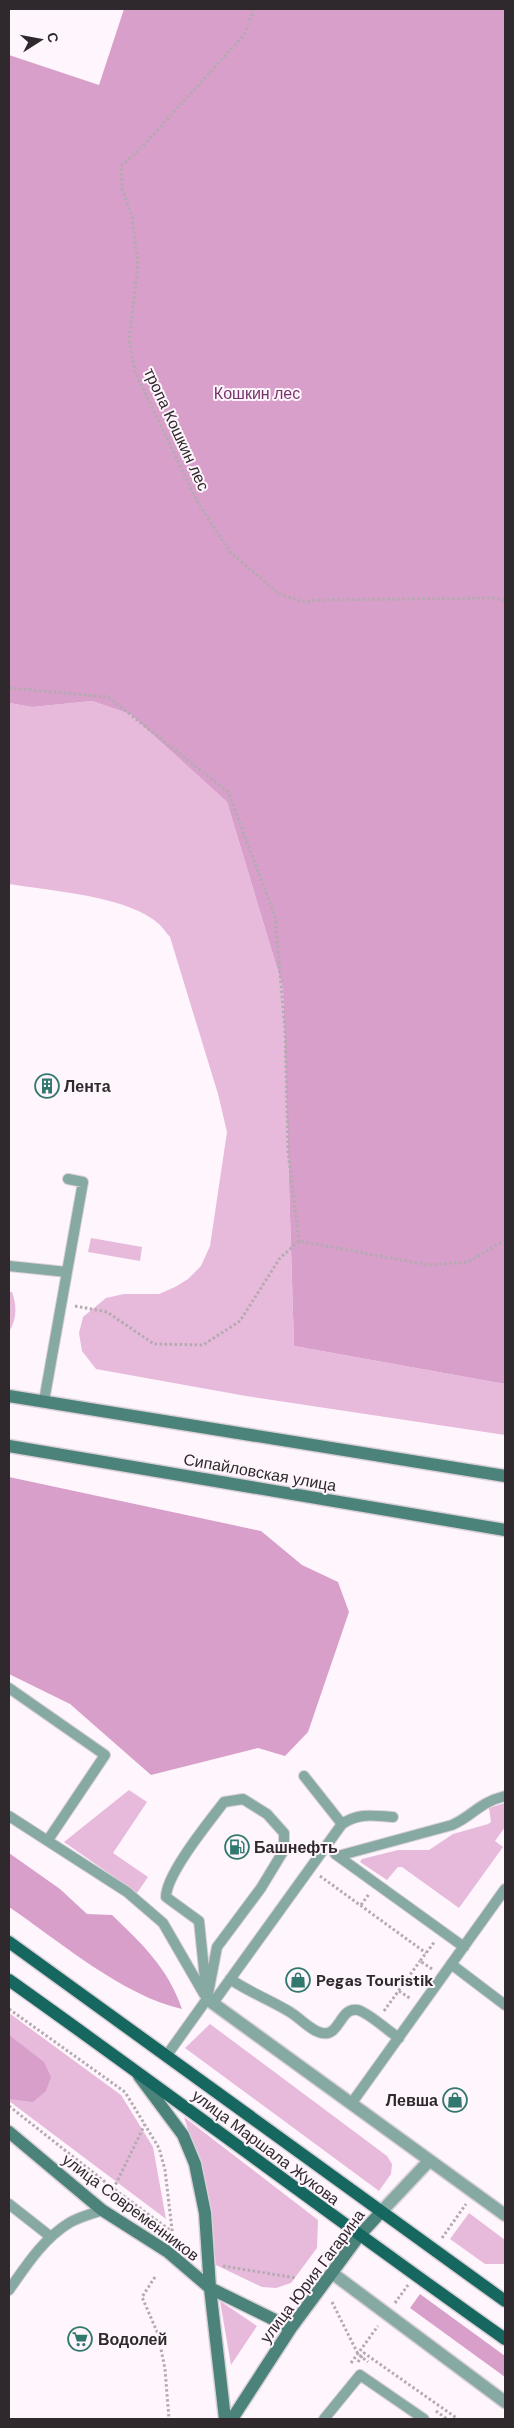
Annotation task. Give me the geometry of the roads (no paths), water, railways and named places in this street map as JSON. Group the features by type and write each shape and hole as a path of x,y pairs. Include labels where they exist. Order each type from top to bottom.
{"main road":[{"path":"9,1396 505,1476"},
{"name":"Сипайловская улица","path":"9,1446 505,1530"},
{"name":"улица Маршала Жукова","path":"9,1942 505,2301"},
{"name":"улица Маршала Жукова","path":"9,1980 133,2068 359,2236 505,2339"},
{"path":"133,2068 183,2135 195,2164 205,2213 210,2288 225,2419"},
{"name":"улица Современников","path":"9,2132 102,2210 168,2252 210,2288 291,2328"},
{"name":"улица Юрия Гагарина","path":"232,2419 291,2328 359,2236 381,2212"}],"street":[{"path":"210,2001 505,2215"},
{"name":"улица Юрия Гагарина","path":"381,2212 429,2161"},
{"path":"332,2273 505,2402"}],"lane":[{"path":"44,1402 83,1182 68,1179"},
{"path":"9,1266 67,1272"},
{"path":"9,1688 104,1755 48,1840"},
{"path":"304,1776 342,1824"},
{"path":"338,1856 452,1826 484,1803 505,1796"},
{"path":"243,1799 267,1814 284,1833 284,1850 261,1888 218,1947 210,2001 199,1921 166,1897 166,1890 186,1854 224,1802 243,1799"},
{"path":"167,2055 230,1979 342,1824 356,1816 366,1815 393,1818"},
{"path":"9,1816 127,1892 163,1923 210,2001"},
{"path":"325,1847 464,1947"},
{"path":"351,2104 505,1889"},
{"path":"451,1964 505,2005"},
{"path":"230,1979 323,2033 334,2030 346,2012 359,2010 398,2038"},
{"path":"9,2204 51,2237"},
{"path":"9,2290 33,2257 51,2237 70,2223 102,2210"},
{"path":"324,2419 360,2375 424,2419"}],"place":[{"name":"Лента","path":"47,1086"},
{"name":"Башнефть","path":"237,1847"},
{"name":"Pegas Touristik","path":"298,1980"},
{"name":"Левша","path":"455,2100"},
{"name":"Водолей","path":"80,2339"}],"park label":[{"name":"Кошкин лес","path":"257,393"}]}
